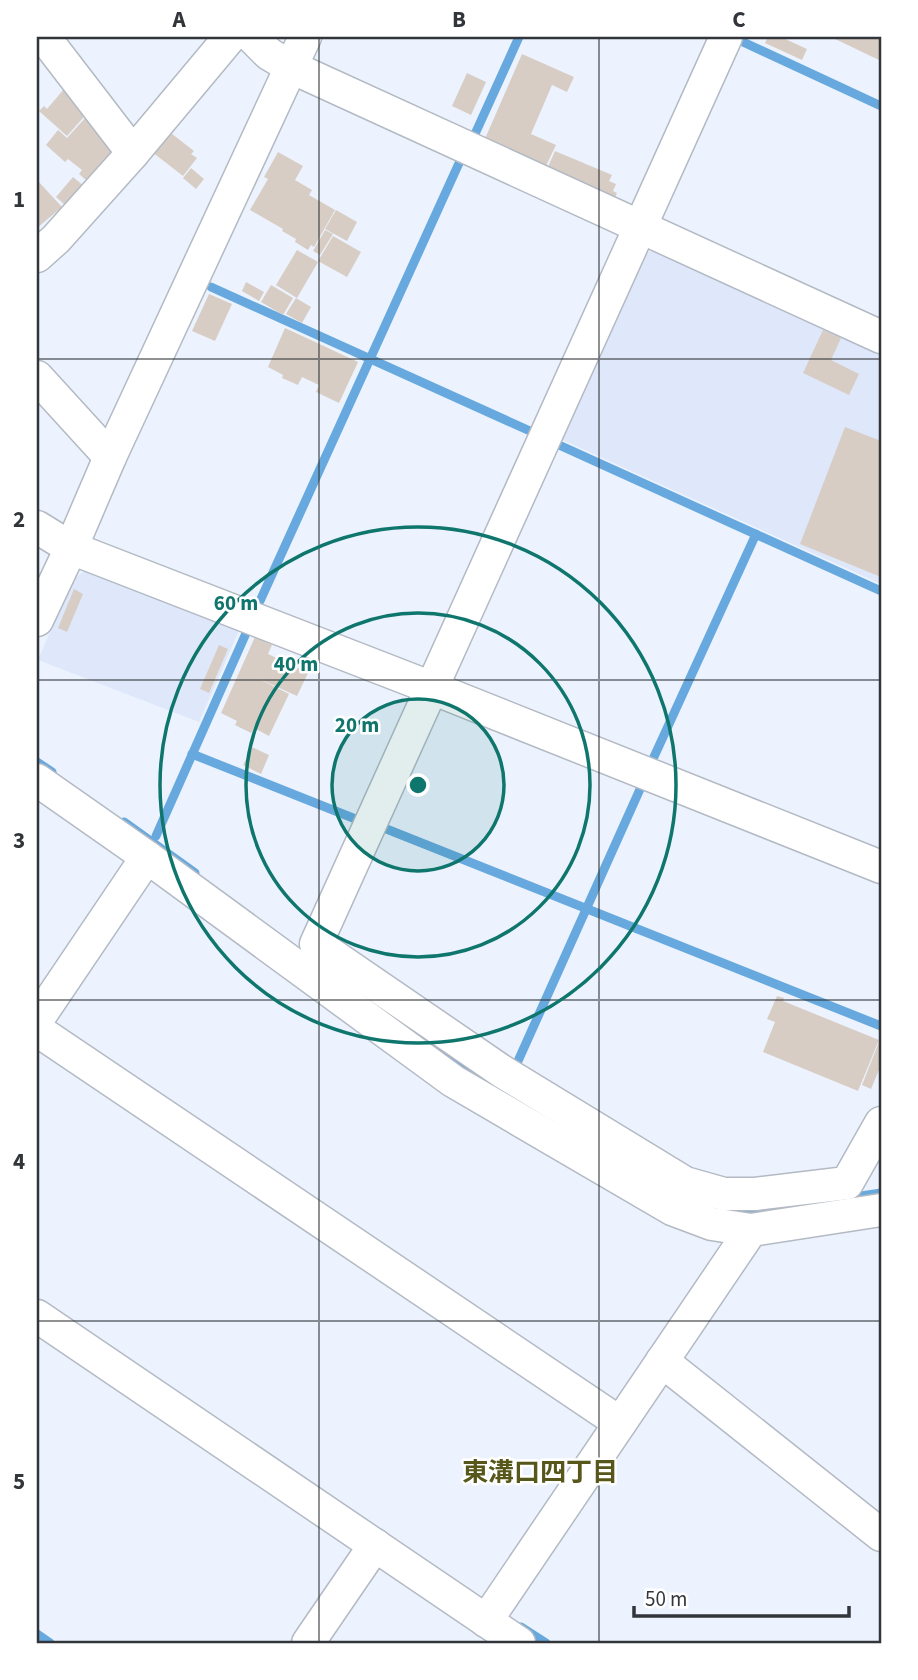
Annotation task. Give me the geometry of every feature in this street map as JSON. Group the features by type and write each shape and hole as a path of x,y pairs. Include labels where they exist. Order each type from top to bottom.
{"street":[{"path":"44,37 133,153"},
{"path":"37,256 56,239 133,153 230,37"},
{"path":"252,37 269,54 291,67 881,337"},
{"path":"37,620 305,37"},
{"path":"726,37 316,944 503,1072 685,1183 724,1194 755,1194 847,1183 881,1123"},
{"path":"37,377 110,457"},
{"path":"37,527 71,548 881,867"},
{"path":"37,780 147,856 453,1081 672,1209 712,1224 751,1230 881,1210"},
{"path":"37,1020 147,856"},
{"path":"37,1030 620,1423"},
{"path":"486,1621 751,1230"},
{"path":"37,1316 519,1643"},
{"path":"662,1361 881,1535"},
{"path":"309,1643 375,1545"}],"shaded area":[{"path":"657,249 881,350 881,584 556,437 636,257"},
{"path":"97,569 241,626 199,722 38,660 71,582 84,571"}],"building":[{"path":"768,37 781,37 807,49 802,60 765,43"},
{"path":"831,37 881,37 881,61"},
{"path":"522,54 574,77 567,92 552,85 531,134 556,145 545,168 484,141"},
{"path":"467,73 486,82 471,115 452,106"},
{"path":"64,89 89,111 67,136 39,111 44,106 47,109"},
{"path":"86,117 120,155 93,186 79,174 82,170 68,159 65,162 46,145 58,130 67,138"},
{"path":"167,130 194,151 191,154 197,158 183,176 147,148"},
{"path":"555,151 612,175 609,181 616,184 613,191 617,193 614,199 547,169"},
{"path":"278,152 303,166 295,180 312,190 309,195 335,210 314,247 311,245 308,250 295,242 296,239 282,231 283,229 250,210 268,179 264,177"},
{"path":"191,168 204,179 196,189 183,178"},
{"path":"73,177 91,192 73,212 56,197"},
{"path":"37,180 62,207 37,228"},
{"path":"336,210 357,222 347,241 325,229"},
{"path":"325,230 333,234 320,255 313,251"},
{"path":"333,236 361,252 347,277 318,261"},
{"path":"297,250 318,262 297,298 276,285"},
{"path":"246,282 264,292 259,301 242,291"},
{"path":"271,285 293,298 283,315 261,302"},
{"path":"209,294 232,304 215,341 192,331"},
{"path":"296,298 311,307 302,323 286,314"},
{"path":"285,328 358,362 339,403 316,392 319,385 302,377 298,385 282,378 283,375 268,367"},
{"path":"823,330 841,338 831,360 859,374 849,395 803,373"},
{"path":"845,427 881,441 881,577 800,544"},
{"path":"74,589 83,594 67,632 58,628"},
{"path":"255,637 272,645 268,654 308,673 297,696 257,678 289,694 269,736 254,728 251,733 235,725 237,721 221,713"},
{"path":"219,645 228,649 209,693 200,689"},
{"path":"252,747 269,755 261,774 243,765"},
{"path":"777,996 784,998 783,1001 879,1040 858,1091 763,1052 775,1022 767,1019"},
{"path":"881,1037 881,1065 871,1089 862,1085"}],"waterway":[{"path":"475,134 519,37"},
{"path":"743,42 881,106"},
{"path":"260,601 460,161"},
{"path":"211,287 530,431"},
{"path":"559,445 881,591"},
{"path":"653,759 756,534"},
{"path":"156,836 247,631"},
{"path":"192,754 353,818"},
{"path":"37,762 52,772"},
{"path":"518,1061 641,787"},
{"path":"124,822 195,873"},
{"path":"384,828 881,1026"},
{"path":"415,1034 527,1106"},
{"path":"861,1196 881,1193"},
{"path":"727,1211 734,1213 814,1202"},
{"path":"521,1627 546,1643"},
{"path":"37,1634 50,1643"}],"district":[{"name":"東溝口四丁目","path":"540,1472"}]}
